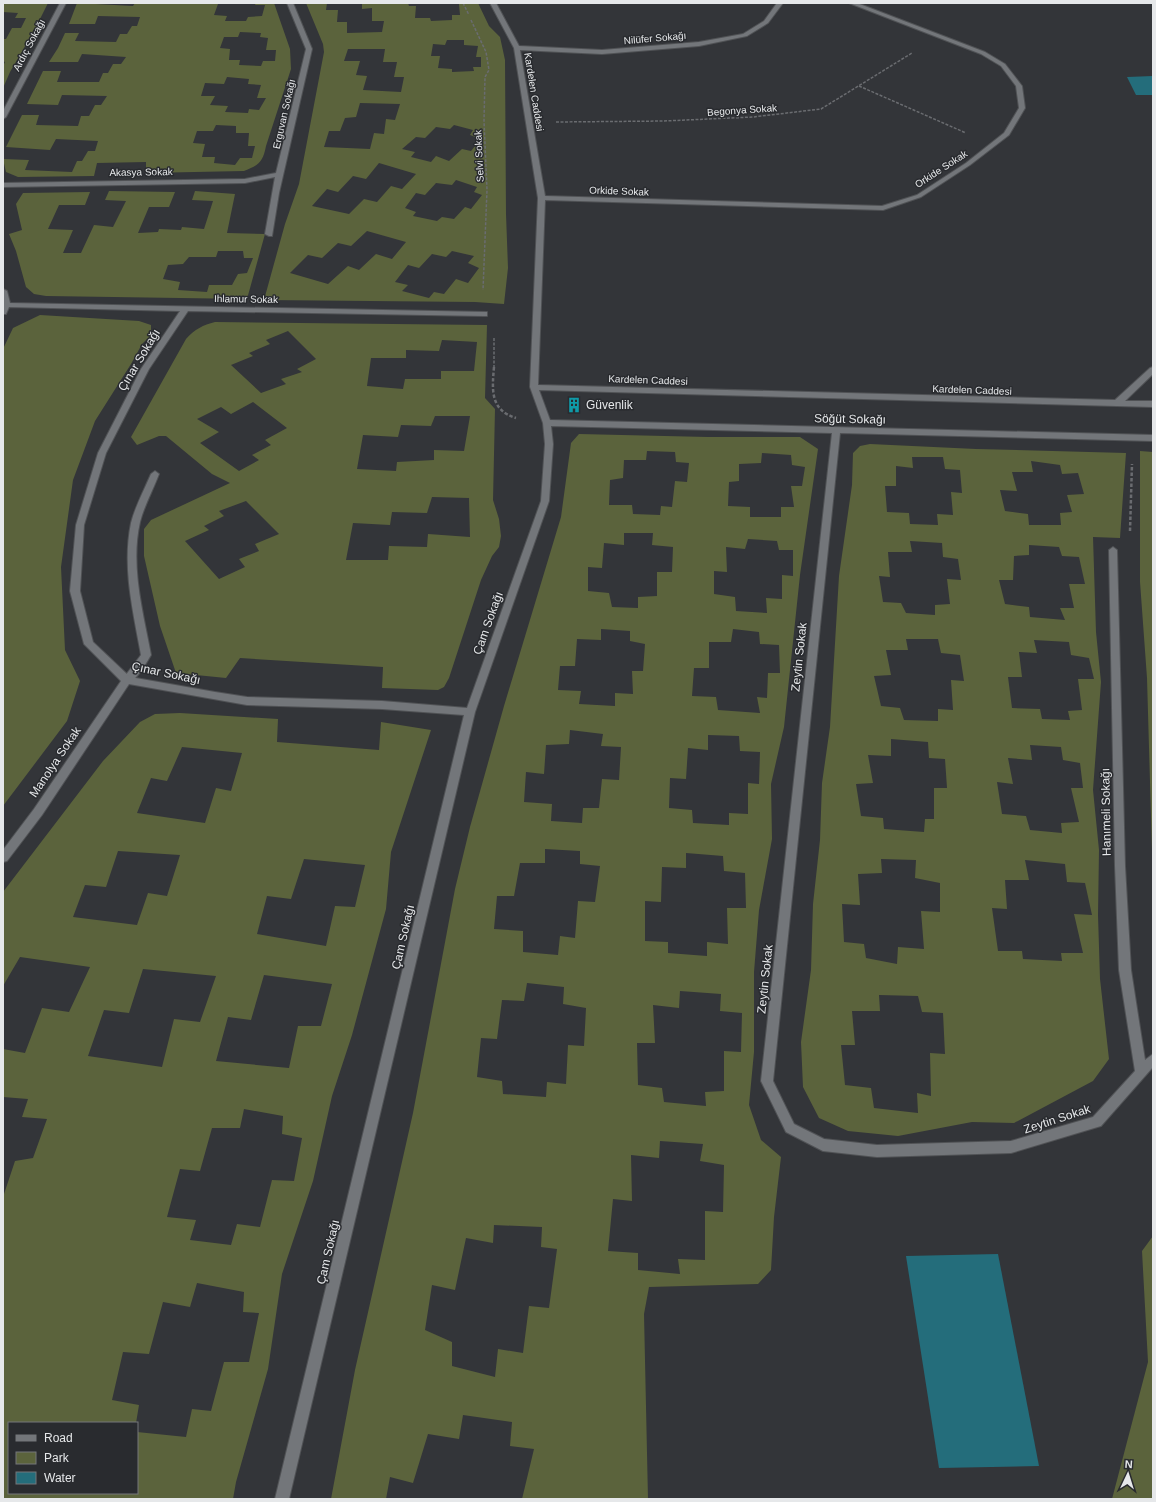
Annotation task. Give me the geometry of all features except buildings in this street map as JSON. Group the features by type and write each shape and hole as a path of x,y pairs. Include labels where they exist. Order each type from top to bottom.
{"street":[{"name":"Ardıç Sokağı","path":"3,117 62,3"},
{"name":"Erguvan Sokağı","path":"269,234 280,174 309,49 290,3"},
{"name":"Kardelen Caddesi","path":"493,3 517,48 542,198 534,387 1153,404"},
{"name":"Nilüfer Sokağı","path":"517,48 602,52 699,44 745,35 766,22 780,3"},
{"name":"Orkide Sokak","path":"542,198 884,208 919,196 968,164 1007,134 1022,108 1019,86 1003,65 983,53 852,3"},
{"path":"3,101 11,101"},
{"name":"Akasya Sokak","path":"3,185 245,181 280,174"},
{"path":"3,291 5,308"},
{"name":"Ihlamur Sokak","path":"5,308 186,308 484,314"},
{"name":"Çınar Sokağı","path":"186,308 145,369 102,453 80,525 75,591 89,644 127,680 247,701 382,705 470,712"},
{"path":"1116,404 1153,370"},
{"name":"Çam Sokağı","path":"282,1499 470,712 545,501 549,444 547,423 534,387"},
{"name":"Söğüt Sokağı","path":"547,423 1153,438"},
{"name":"Zeytin Sokak","path":"836,430 767,1081 790,1128 823,1145 877,1151 1011,1147 1097,1122 1153,1059"},
{"name":"Manolya Sokak","path":"3,858 38,812 127,680 137,669 146,655 132,579 133,544 136,522 155,474"},
{"name":"Hanımeli Sokağı","path":"1113,550 1120,866 1125,970 1141,1072"}],"path":[{"name":"Selvi Sokak","path":"463,3 486,52 489,70 485,77 484,121 487,190 483,277 484,314"},
{"name":"Begonya Sokak","path":"529,122 664,121 753,117 821,109 920,48 932,34"},
{"path":"859,86 993,144"},
{"path":"484,314 494,324 491,385 493,395 499,408 508,416 547,423"},
{"path":"1113,550 1129,540 1133,453 1128,438"}],"green space":[{"path":"3,3 48,3 10,72 3,88 3,66 5,62 3,61 3,39 6,39 12,28 21,28 26,18 15,18 18,13 3,12"},
{"path":"77,3 133,6 135,3 211,3 218,4 214,15 227,16 225,21 246,21 248,17 262,16 265,5 255,5 256,3 274,3 290,49 291,69 260,162 244,171 146,173 146,162 97,163 94,176 18,177 6,172 3,159 29,160 25,170 72,172 77,161 82,161 88,151 95,151 98,141 56,139 50,150 6,147 22,115 39,115 36,125 78,126 81,116 89,116 95,105 101,105 107,96 62,95 58,105 27,104 43,71 61,71 57,82 99,82 103,73 108,73 113,64 121,64 126,57 82,54 78,62 49,62 65,33 79,33 75,41 116,42 120,34 127,34 132,26 137,26 140,17 98,16 95,24 69,24","holes":["240,32 261,33 260,37 268,38 266,50 276,50 275,61 263,61 261,66 239,65 240,60 229,60 230,49 220,48 224,37 238,37","227,77 249,79 248,84 261,85 257,98 266,98 259,110 249,109 248,113 225,112 228,106 210,105 215,96 201,96 205,83 224,84","216,125 236,126 236,133 249,133 248,146 255,146 252,158 240,158 235,165 214,163 215,157 202,157 205,144 193,143 197,131 213,131"]},
{"path":"306,3 327,3 326,10 338,10 337,22 347,22 347,33 382,32 384,21 372,21 372,8 362,9 362,3 408,3 409,6 416,6 415,18 430,18 431,21 452,20 452,15 460,15 459,4 453,3 478,3 489,26 500,37 505,60 506,214 508,268 504,304 475,302 264,300 285,224 299,184 324,52 323,44","holes":["447,40 464,40 464,45 478,46 476,57 481,57 481,67 473,67 474,71 452,72 452,69 438,68 440,56 431,56 433,44 445,45","348,49 385,49 383,62 397,62 394,77 404,77 401,92 363,90 367,76 356,75 360,61 344,61","360,103 400,104 395,120 386,119 384,134 374,133 370,149 324,147 329,131 340,131 345,118 356,117","454,125 473,130 470,135 481,139 471,151 462,149 449,161 436,156 431,162 411,157 415,152 402,149 416,137 425,138 436,127 450,129","379,163 416,174 402,189 391,186 377,202 364,199 349,214 312,206 327,189 338,192 353,176 366,179","456,180 477,187 474,192 482,195 471,209 465,207 454,219 442,217 437,221 413,216 416,212 405,208 416,193 425,195 436,183 452,185","367,231 406,242 392,259 376,254 359,270 348,266 328,284 290,273 308,255 322,258 338,243 351,246","452,251 474,256 468,263 479,268 468,283 456,279 444,294 434,292 429,298 402,291 408,285 395,282 408,265 419,268 432,254 446,257"]},
{"path":"109,191 175,192 169,207 149,207 138,233 158,232 159,229 181,230 182,227 204,229 213,201 192,200 195,191 235,194 227,233 265,234 247,299 46,296 34,294 26,287 16,251 9,234 22,230 16,204 23,193 90,192 85,205 59,205 48,229 73,230 63,253 81,253 94,225 113,227 126,201 105,200","holes":["218,251 243,251 244,258 253,258 247,273 238,274 232,285 209,285 207,292 178,290 180,282 163,279 168,265 183,264 189,257 216,257"]},
{"path":"40,315 139,321 151,325 151,335 142,344 95,421 73,480 61,567 65,650 80,681 67,721 3,806 3,349 13,328"},
{"path":"215,322 487,325 485,398 495,409 493,500 499,519 501,536 499,547 492,556 481,580 449,678 444,687 438,690 382,688 383,667 240,658 226,678 176,673 160,626 144,556 144,529 151,520 230,483 212,474 166,436 159,436 137,445 131,437 186,339 196,330","holes":["288,331 316,359 297,369 302,372 281,379 286,384 261,393 231,365 253,356 249,353 270,344 266,340","442,340 477,342 474,371 441,371 441,379 405,379 403,389 367,386 371,358 406,358 406,350 439,351","253,402 287,428 265,440 271,445 252,455 259,460 239,471 200,443 219,432 197,419 221,407 231,414","435,416 470,416 464,451 434,450 434,460 397,462 396,471 357,469 363,435 398,437 401,425 431,426","432,497 469,498 470,537 428,534 427,547 389,546 388,560 346,560 353,523 390,525 392,512 427,513","246,501 279,534 255,544 259,551 239,559 245,567 219,579 185,541 209,530 204,526 224,516 219,511"]},
{"path":"579,434 708,437 800,437 818,449 800,575 784,727 771,784 772,839 759,910 754,972 754,1052 749,1105 761,1140 781,1157 774,1217 771,1270 758,1284 649,1287 644,1314 648,1499 522,1499 534,1449 510,1446 512,1422 463,1415 459,1439 428,1434 413,1483 390,1477 386,1499 331,1499 355,1370 413,1113 455,889 470,827 504,706 561,517 571,443","holes":["647,451 675,452 676,462 689,463 687,482 675,481 672,507 661,506 660,515 633,514 632,505 609,505 610,480 623,478 624,460 646,460","762,453 791,455 792,465 805,467 802,486 791,486 794,507 781,507 781,517 750,517 750,507 728,506 729,482 739,481 739,464 761,463","624,533 653,533 652,545 673,547 672,572 657,572 657,596 638,597 638,608 612,607 609,593 588,591 588,567 602,568 604,543 624,545","748,539 777,541 779,550 793,550 793,576 782,575 782,599 766,598 767,613 736,611 735,597 714,594 714,571 727,572 726,547 745,549","601,629 630,631 630,641 645,644 643,671 632,671 633,694 615,693 615,706 579,704 581,691 558,690 560,666 575,666 577,639 601,640","733,629 759,632 760,644 779,645 780,673 768,673 767,698 757,697 760,713 718,710 716,697 692,696 694,668 709,668 709,642 731,642","570,730 603,734 601,746 621,747 619,780 602,779 599,808 583,808 582,823 551,821 552,804 524,802 526,772 544,774 546,745 569,744","708,735 739,736 740,751 760,752 759,784 748,783 748,814 729,813 729,825 693,823 692,810 669,808 670,778 686,779 688,748 708,750","545,849 580,851 580,864 600,866 595,902 578,901 575,938 560,936 558,955 523,952 523,931 494,929 497,896 514,896 520,863 545,863","686,853 723,856 724,871 745,873 746,908 727,908 728,944 707,942 707,956 668,953 668,942 645,941 645,901 661,902 662,867 686,868","527,983 564,987 563,1004 586,1008 584,1046 568,1045 566,1084 547,1082 546,1097 503,1094 502,1081 477,1077 481,1038 497,1039 502,1000 524,1001","680,991 721,994 720,1011 742,1013 741,1052 724,1051 724,1091 705,1092 706,1106 664,1102 662,1088 638,1085 637,1043 655,1043 653,1005 679,1008","660,1141 703,1144 700,1161 724,1165 723,1212 705,1211 705,1260 678,1259 680,1274 638,1270 638,1253 608,1251 613,1199 632,1201 631,1155 659,1158","494,1225 542,1227 541,1247 557,1249 549,1308 529,1306 523,1353 498,1349 495,1377 452,1366 452,1342 425,1330 432,1285 455,1290 466,1238 493,1243"]},
{"path":"870,444 976,449 1126,453 1120,538 1093,537 1096,632 1101,682 1093,790 1099,850 1098,915 1100,979 1109,1059 1093,1081 1014,1123 972,1122 898,1136 848,1131 819,1118 803,1087 801,1042 811,970 813,904 820,840 822,783 830,727 839,576 852,485 853,453 860,446","holes":["912,457 943,457 945,469 960,470 962,493 951,492 953,515 937,514 938,525 910,524 909,513 887,512 885,486 896,486 896,466 913,468","1031,461 1060,465 1062,474 1078,473 1084,494 1067,495 1072,512 1060,513 1061,525 1029,525 1028,514 1005,511 1000,490 1017,491 1012,472 1033,472","910,541 942,543 943,557 958,559 961,580 947,579 950,604 935,605 935,615 906,613 901,603 883,602 879,576 890,577 888,552 912,552","1029,545 1059,547 1062,556 1079,557 1085,584 1069,584 1074,608 1060,608 1065,620 1030,617 1029,607 1005,604 999,580 1013,580 1014,556 1029,555","906,639 938,639 941,653 960,655 964,681 951,680 953,710 938,709 938,721 904,720 900,708 881,706 874,676 891,675 886,650 908,650","1034,640 1069,642 1071,655 1089,658 1094,679 1078,679 1082,710 1068,711 1070,720 1042,719 1040,709 1012,708 1008,677 1022,677 1019,652 1037,653","891,739 928,742 929,758 945,759 947,788 934,788 934,819 925,819 924,832 884,829 883,818 861,816 856,784 873,783 868,755 891,756","1030,745 1061,747 1063,760 1080,763 1083,788 1071,788 1079,822 1061,823 1062,833 1030,830 1026,816 1002,814 997,782 1013,784 1008,758 1032,760","881,859 916,860 915,878 940,883 940,912 921,911 924,949 898,947 897,964 866,958 864,944 844,942 842,904 860,905 858,874 882,873","1025,860 1065,864 1067,882 1085,883 1092,915 1074,914 1083,953 1061,953 1062,961 1023,959 1022,951 998,951 992,908 1007,909 1005,880 1029,880","879,995 918,996 922,1012 943,1013 945,1054 930,1053 931,1096 917,1093 918,1113 874,1108 871,1088 845,1085 841,1045 855,1045 852,1011 880,1011"]},
{"path":"1140,451 1153,452 1153,886 1147,678 1140,582"},
{"path":"180,713 278,719 277,742 379,750 381,722 431,730 391,852 386,909 352,1035 332,1096 313,1181 282,1274 268,1369 236,1482 233,1499 3,1499 3,1197 15,1161 33,1158 47,1119 22,1117 28,1099 3,1097 3,1049 25,1053 42,1008 69,1012 90,967 20,957 3,986 3,892 103,761 140,722 155,714","holes":["182,747 242,753 231,791 216,788 205,823 137,813 151,778 167,781","118,851 180,855 167,896 148,893 137,925 73,917 85,885 106,887","304,859 365,865 355,907 335,906 326,946 257,934 267,896 291,899","143,969 216,976 200,1022 174,1019 162,1067 88,1056 104,1010 129,1013","264,975 332,984 321,1026 298,1026 289,1068 216,1061 228,1017 251,1020","244,1109 283,1116 282,1134 302,1138 294,1181 272,1180 260,1227 237,1224 231,1245 190,1240 196,1220 167,1217 180,1169 200,1171 212,1128 240,1128","197,1283 244,1292 243,1312 259,1313 249,1362 224,1362 211,1411 192,1409 186,1437 138,1432 138,1494 8,1494 8,1422 136,1422 139,1405 112,1400 123,1352 149,1354 163,1302 190,1307"]},
{"path":"1153,1236 1153,1499 1112,1499 1148,1362 1142,1251"}],"water":[{"path":"1153,76 1153,95 1136,95 1127,77"},
{"path":"998,1254 1039,1466 939,1468 906,1256"}],"place":[{"name":"Güvenlik","path":"574,405"}]}
